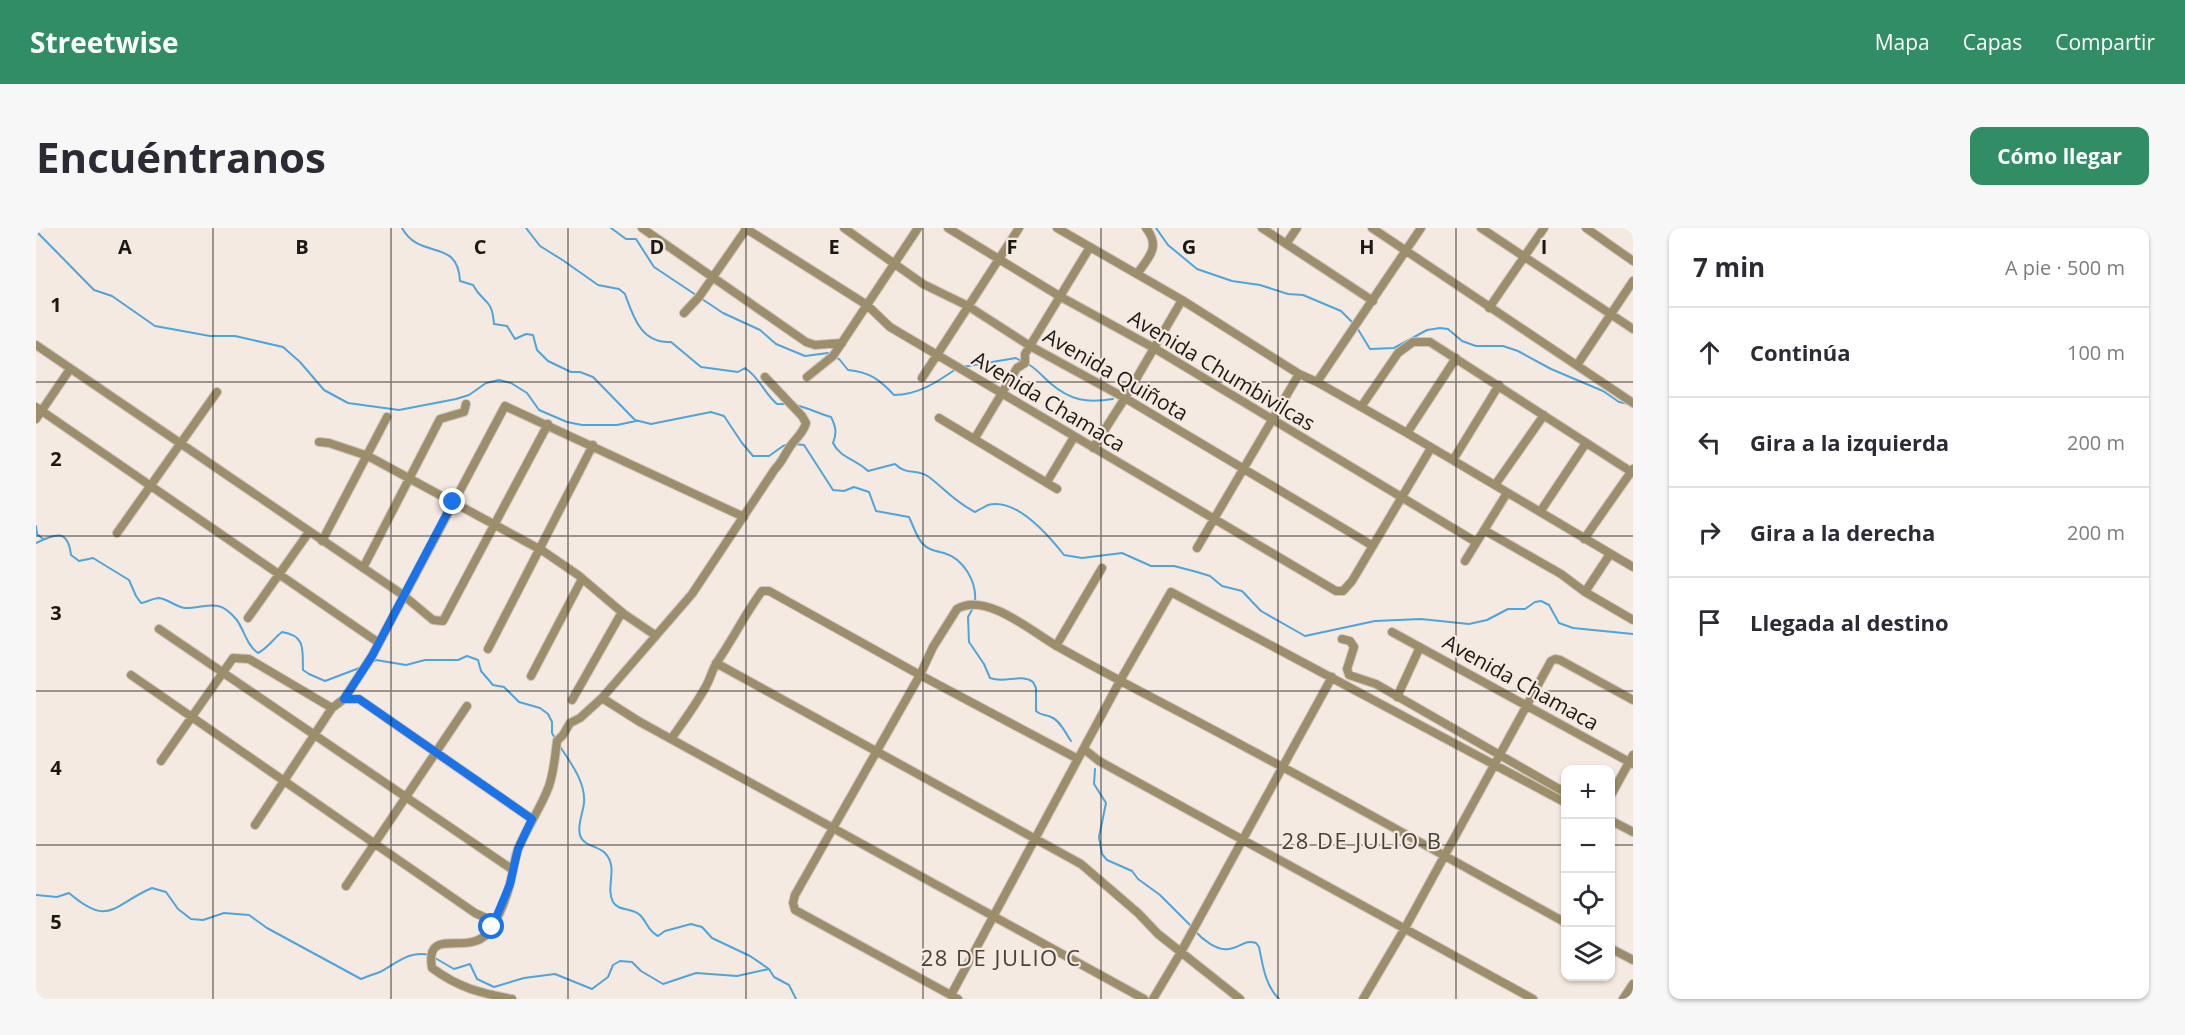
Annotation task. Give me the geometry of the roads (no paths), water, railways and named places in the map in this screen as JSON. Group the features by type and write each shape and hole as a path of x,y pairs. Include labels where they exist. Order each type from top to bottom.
{"street":[{"path":"642,228 806,342 815,345 842,343"},
{"path":"684,313 713,277 746,228"},
{"name":"Avenida Chamaca","path":"746,228 867,305 890,327 1336,591 1343,591 1352,581 1373,546"},
{"name":"Avenida Quiñota","path":"844,228 923,284 968,306 1030,346 1125,398 1373,546"},
{"path":"807,377 833,356 918,228"},
{"name":"Avenida Chumbivilcas","path":"948,228 1001,258 1061,297 1154,348 1271,421 1476,542"},
{"path":"922,378 1001,258 1018,228"},
{"path":"1057,228 1182,300 1299,374 1361,406 1584,539 1631,564"},
{"path":"1137,274 1153,252 1154,240 1146,228"},
{"path":"1262,228 1373,301"},
{"path":"1286,244 1297,228"},
{"path":"1372,228 1633,403"},
{"path":"1317,382 1421,228"},
{"path":"1481,228 1633,329"},
{"path":"1489,308 1544,228"},
{"path":"1586,228 1633,261"},
{"path":"975,438 1017,368 1025,363 1025,354 1090,247"},
{"path":"1577,365 1612,316 1633,280"},
{"path":"1093,448 1182,300"},
{"path":"1361,406 1398,353 1413,342 1431,342 1632,472 1584,539"},
{"path":"36,345 403,595 433,620 443,621 549,424"},
{"path":"1407,433 1456,358"},
{"path":"36,419 39,409 70,369"},
{"path":"1197,548 1299,374"},
{"path":"512,999 475,992 451,982 432,968 430,955 434,948 445,942 476,943 486,937 507,893 518,849 548,788 554,769 556,741 563,735 570,723 580,718 602,698 692,594 775,469 783,461 792,444 803,432 806,423 802,416 765,377"},
{"path":"1453,460 1499,385"},
{"path":"117,533 217,392"},
{"path":"363,568 440,419 464,412 466,404"},
{"path":"255,825 332,708 344,699 379,643 505,406 549,424 744,517"},
{"path":"39,409 379,643"},
{"path":"1495,485 1544,415"},
{"path":"322,541 387,417"},
{"path":"939,418 1057,489"},
{"path":"1047,482 1074,437"},
{"path":"319,442 329,443 367,456 540,549 655,635"},
{"path":"1540,512 1586,443"},
{"path":"488,649 593,445"},
{"path":"1373,546 1431,448"},
{"path":"1465,561 1508,493"},
{"path":"1485,530 1561,574 1633,620"},
{"path":"249,618 309,532"},
{"path":"1586,591 1610,554"},
{"path":"1056,646 1102,568"},
{"path":"531,676 582,579"},
{"path":"671,739 707,686 716,663 723,656 762,591 769,591 1078,759"},
{"path":"1561,800 1171,592 1121,680 993,916 955,997 795,910 793,903 795,895 920,675 933,647 957,609 975,604 995,609 1056,646 1121,680 1282,767 1561,920"},
{"path":"572,700 622,612"},
{"path":"159,629 513,870"},
{"name":"Avenida Chamaca","path":"1392,633 1632,760"},
{"path":"1342,639 1350,641 1354,647 1347,669 1349,675 1376,684 1561,790"},
{"path":"1396,697 1420,647"},
{"path":"161,761 233,658 249,658 332,708"},
{"path":"1363,999 1405,928 1551,661 1555,658 1633,700"},
{"path":"716,663 1081,864 1138,913 1158,934 1240,999"},
{"path":"131,675 475,913 495,922"},
{"path":"1153,999 1332,677"},
{"path":"602,698 671,739 1144,999"},
{"path":"344,699 359,699 532,819"},
{"path":"346,886 467,706"},
{"path":"1084,749 1099,761 1533,999"},
{"path":"1615,790 1632,760"},
{"path":"1615,822 1633,832"},
{"path":"1615,950 1633,960"},
{"path":"1623,999 1633,984"}],"waterway":[{"path":"402,228 418,244 446,254 453,259 458,267 460,281 473,285 489,305 494,324 507,326 515,339 526,334 533,335 537,350 548,361 571,372 580,372 593,377 635,420 651,424 711,412 724,416 753,456 769,456 789,444"},
{"path":"526,228 540,246 598,285 619,289 625,294 635,319 645,333 652,338 671,342 701,367 738,372 745,368 777,404 786,404"},
{"path":"611,228 626,239 636,239 654,267 723,313 760,330 776,344 805,356 828,353 831,355"},
{"path":"1156,228 1168,245 1197,269 1232,281 1260,285 1288,294 1303,295 1341,311 1356,326 1370,349 1394,348 1427,330 1448,329 1462,341 1476,346 1503,346 1518,351 1551,369 1603,391 1619,402 1629,404"},
{"path":"36,231 94,290 112,296 155,326 210,336 235,336 283,347 300,362 324,390 348,403 399,410 456,399 469,395 486,383 499,380 511,383 527,393 539,410 567,422 582,425 617,425 636,421"},
{"path":"836,357 848,370 874,378 894,395 919,390 956,369"},
{"path":"962,367 1016,358 1023,362"},
{"path":"1028,364 1050,383 1072,397 1095,401 1113,399"},
{"path":"795,405 831,417 835,430 833,443 836,448 868,471 895,464 904,470 925,474 956,500 975,512 988,505 999,504 1010,507 1031,520 1064,555 1082,558 1122,553 1151,566 1174,566 1210,576 1222,586 1242,591 1261,611 1305,636 1375,621 1421,619 1469,624 1487,620 1508,609 1525,609 1541,601 1549,605 1559,623 1573,628 1633,634"},
{"path":"795,444 804,445 833,490 844,491 854,487 869,492 876,511 909,517 924,545 958,560 971,579 975,602"},
{"path":"36,526 37,534 43,539"},
{"path":"36,543 49,537 64,537 71,555 79,561 93,558 129,580 141,603 159,598 185,608 212,605 224,608 236,619 251,646 258,653 282,632 290,634 296,637 302,645 303,670 325,681 362,667"},
{"path":"973,608 968,617 969,642 984,664 990,678 996,680 1023,678 1033,682 1036,688 1036,711 1057,721 1071,741"},
{"path":"372,662 376,660 406,665 425,660 458,660 467,656 478,660 481,671 493,685 504,687 519,702 540,708 548,714 556,740"},
{"path":"559,745 576,773 584,795 580,835 587,844 605,853 609,859 612,871 610,890 613,902 619,907 638,913 652,932 658,936 665,931 691,924 702,927 712,938 750,956 769,969 774,977 789,985 796,999"},
{"path":"1095,769 1094,784 1106,803 1099,837 1102,854 1107,860 1132,871 1192,927"},
{"path":"36,895 57,897 69,893 83,904 103,911 111,910 152,888 166,892 178,909 191,919 203,920 224,913 249,915 267,928 361,979 380,972 409,956 430,955"},
{"path":"1195,931 1215,947 1224,949 1249,942 1256,943 1268,981 1279,999"},
{"path":"435,958 454,969 470,964 477,979 494,987 524,978 555,974 592,989 608,977 613,965 620,961 632,962 641,971 663,984 696,973 737,976 769,969"}],"district":[{"name":"28 DE JULIO B","path":"1362,840"},
{"name":"28 DE JULIO C","path":"1001,957"}]}
